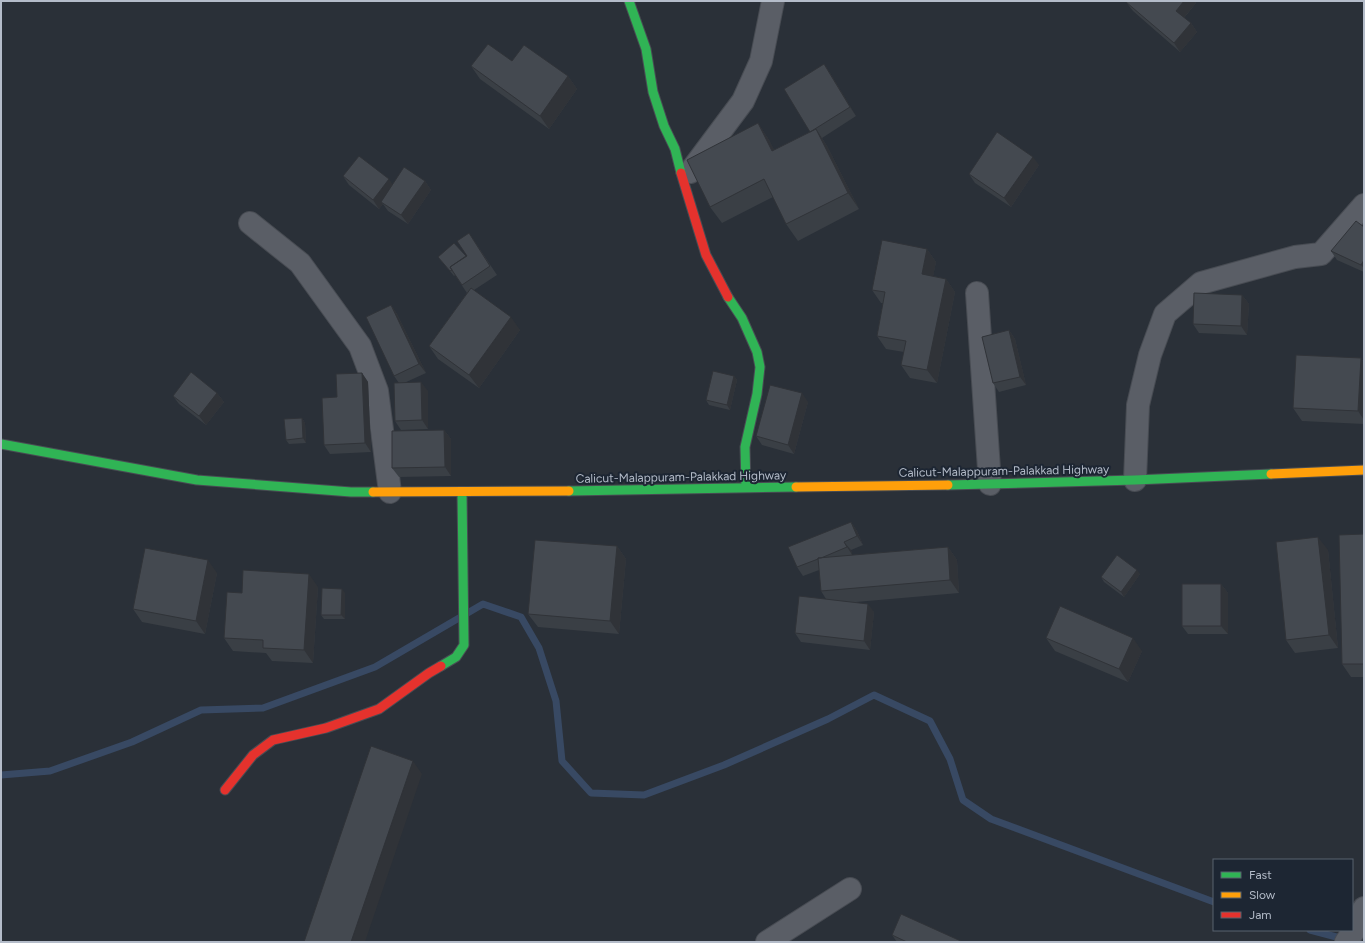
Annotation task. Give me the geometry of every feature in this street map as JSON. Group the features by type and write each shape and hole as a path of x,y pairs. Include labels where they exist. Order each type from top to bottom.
{"main road":[{"path":"629,1 646,49 653,92 664,126 675,149 682,183 706,255 724,290 742,318 757,352 760,367 757,394 745,447 746,488"},
{"name":"Calicut-Malappuram-Palakkad Highway","path":"1,444 197,480 351,492 462,492 990,484 1135,480 1364,470"},
{"path":"225,790 253,755 273,740 326,728 379,709 429,673 456,657 464,645 462,492"}],"street":[{"path":"682,183 743,101 761,61 773,1"},
{"path":"1135,480 1138,405 1150,355 1165,314 1201,283 1295,257 1322,254 1364,204"},
{"path":"250,223 300,263 360,346 377,391 390,492"},
{"path":"977,293 990,484"},
{"path":"767,942 850,889"}],"building":[{"path":"1184,1 1176,11 1191,23 1174,43 1126,2"},
{"path":"488,44 512,61 524,45 568,76 540,116 471,66"},
{"path":"824,64 850,107 810,132 784,89"},
{"path":"758,123 772,151 816,129 848,193 786,224 764,179 710,207 687,160"},
{"path":"997,132 1033,157 1004,198 969,174"},
{"path":"359,156 389,179 373,200 343,176"},
{"path":"404,167 425,181 401,215 381,202"},
{"path":"1356,221 1364,227 1364,260 1361,265 1331,251"},
{"path":"469,233 490,266 462,285 450,267 467,256 457,241"},
{"path":"882,240 927,249 922,274 946,279 927,370 901,365 906,341 877,336 885,292 872,290"},
{"path":"454,243 466,256 450,267 452,270 450,271 438,257"},
{"path":"471,288 511,317 469,375 429,346"},
{"path":"1194,293 1242,295 1241,326 1193,324"},
{"path":"391,305 419,364 394,376 366,317"},
{"path":"1009,330 1020,377 993,383 982,337"},
{"path":"1296,355 1361,358 1358,411 1293,408"},
{"path":"713,371 734,376 727,405 706,400"},
{"path":"191,372 217,393 199,416 173,396"},
{"path":"362,373 365,443 324,445 322,398 337,397 336,374"},
{"path":"421,382 422,420 395,421 394,383"},
{"path":"770,385 802,393 788,445 756,436"},
{"path":"302,418 303,438 286,440 284,419"},
{"path":"444,430 445,467 392,468 392,431"},
{"path":"851,522 857,536 844,542 847,547 797,567 788,547"},
{"path":"1364,534 1364,664 1342,664 1339,535"},
{"path":"1318,537 1329,635 1286,640 1276,542"},
{"path":"535,540 617,546 610,621 528,614"},
{"path":"948,547 950,580 821,591 818,558"},
{"path":"145,548 208,560 196,621 133,609"},
{"path":"1117,555 1137,570 1121,592 1101,577"},
{"path":"243,570 309,574 304,650 263,648 263,640 224,638 227,592 242,593"},
{"path":"1182,584 1221,584 1221,626 1182,626"},
{"path":"322,588 342,589 341,615 321,615"},
{"path":"799,596 868,604 864,641 795,633"},
{"path":"1060,606 1133,638 1119,669 1046,638"},
{"path":"371,746 413,761 351,942 304,942"},
{"path":"901,914 963,942 907,942 892,935"}],"waterway":[{"path":"1,775 50,771 132,742 201,710 263,708 375,667 483,604 521,617 539,648 556,701 562,761 591,793 644,795 724,765 828,719 874,695 930,721 950,759 963,800 991,819 1213,902"},
{"path":"1314,931 1344,939"}],"traffic: fast":[{"path":"629,1 646,49 653,92 664,126 675,149 681,173"},
{"path":"728,297 742,318 757,352 760,367 757,394 745,447 746,488"},
{"path":"1,444 197,480 351,492 373,492"},
{"path":"948,485 1135,480 1271,474"},
{"path":"569,491 796,487"},
{"path":"441,666 456,657 464,645 462,492"}],"traffic: slow":[{"path":"1271,474 1364,470"},
{"path":"796,487 948,485"},
{"path":"373,492 569,491"}],"traffic: jam":[{"path":"681,173 706,255 728,297"},
{"path":"225,790 253,755 273,740 326,728 379,709 441,666"}]}
